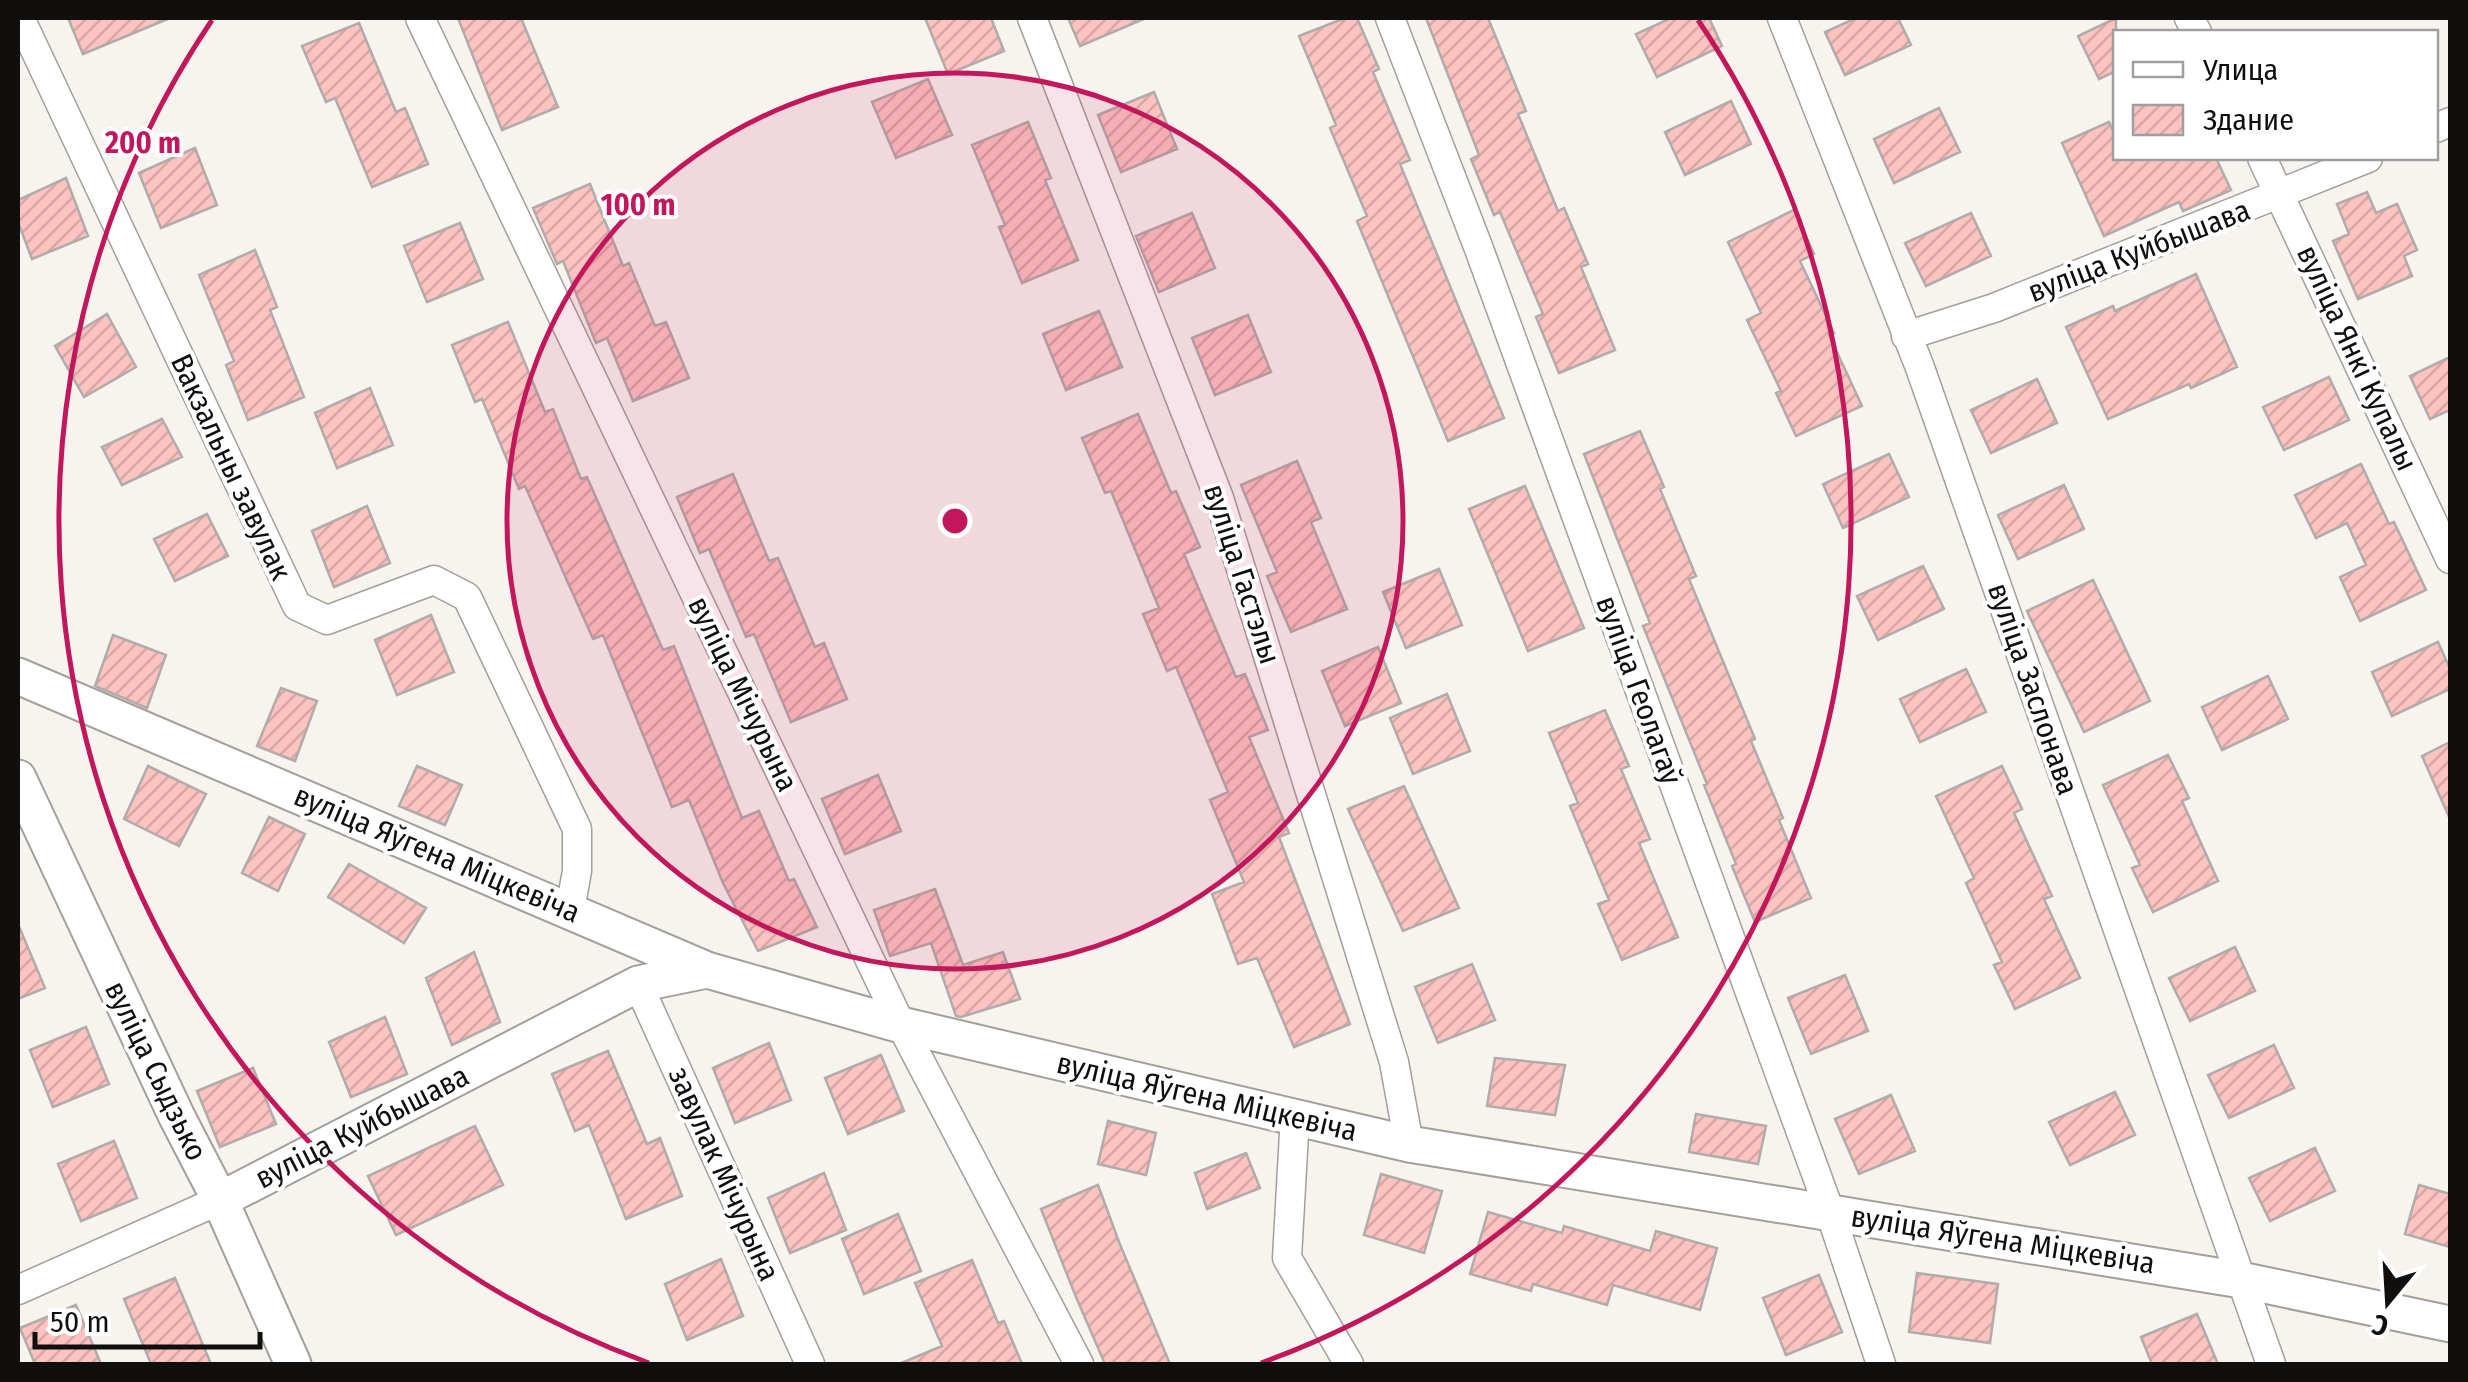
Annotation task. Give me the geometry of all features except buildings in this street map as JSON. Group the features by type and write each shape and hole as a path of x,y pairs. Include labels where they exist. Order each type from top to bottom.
{"street":[{"name":"Вакзальны завулак","path":"20,18 296,606 327,620 434,580 467,597 577,829 578,871 570,910"},
{"name":"вуліца Мічурына","path":"420,18 901,1025 1079,1364"},
{"name":"вуліца Гастэлы","path":"1032,18 1219,498 1394,1062 1409,1144"},
{"name":"вуліца Геолагаў","path":"1390,18 1830,1212 1881,1364"},
{"name":"вуліца Заслонава","path":"1782,18 1906,336 2271,1364"},
{"name":"вуліца Янкі Купалы","path":"2263,160 2450,559"},
{"name":"вуліца Куйбышава","path":"1906,336 1994,308 2363,160"},
{"name":"вуліца Яўгена Міцкевіча","path":"18,676 707,970 901,1025 1409,1144 2241,1280 2450,1324"},
{"name":"вуліца Сыдзько","path":"18,778 220,1200 293,1364"},
{"name":"вуліца Куйбышава","path":"18,1290 220,1200 638,984 707,970"},
{"name":"завулак Мічурына","path":"638,984 810,1364"},
{"path":"1295,1115 1287,1258 1349,1364"}]}
